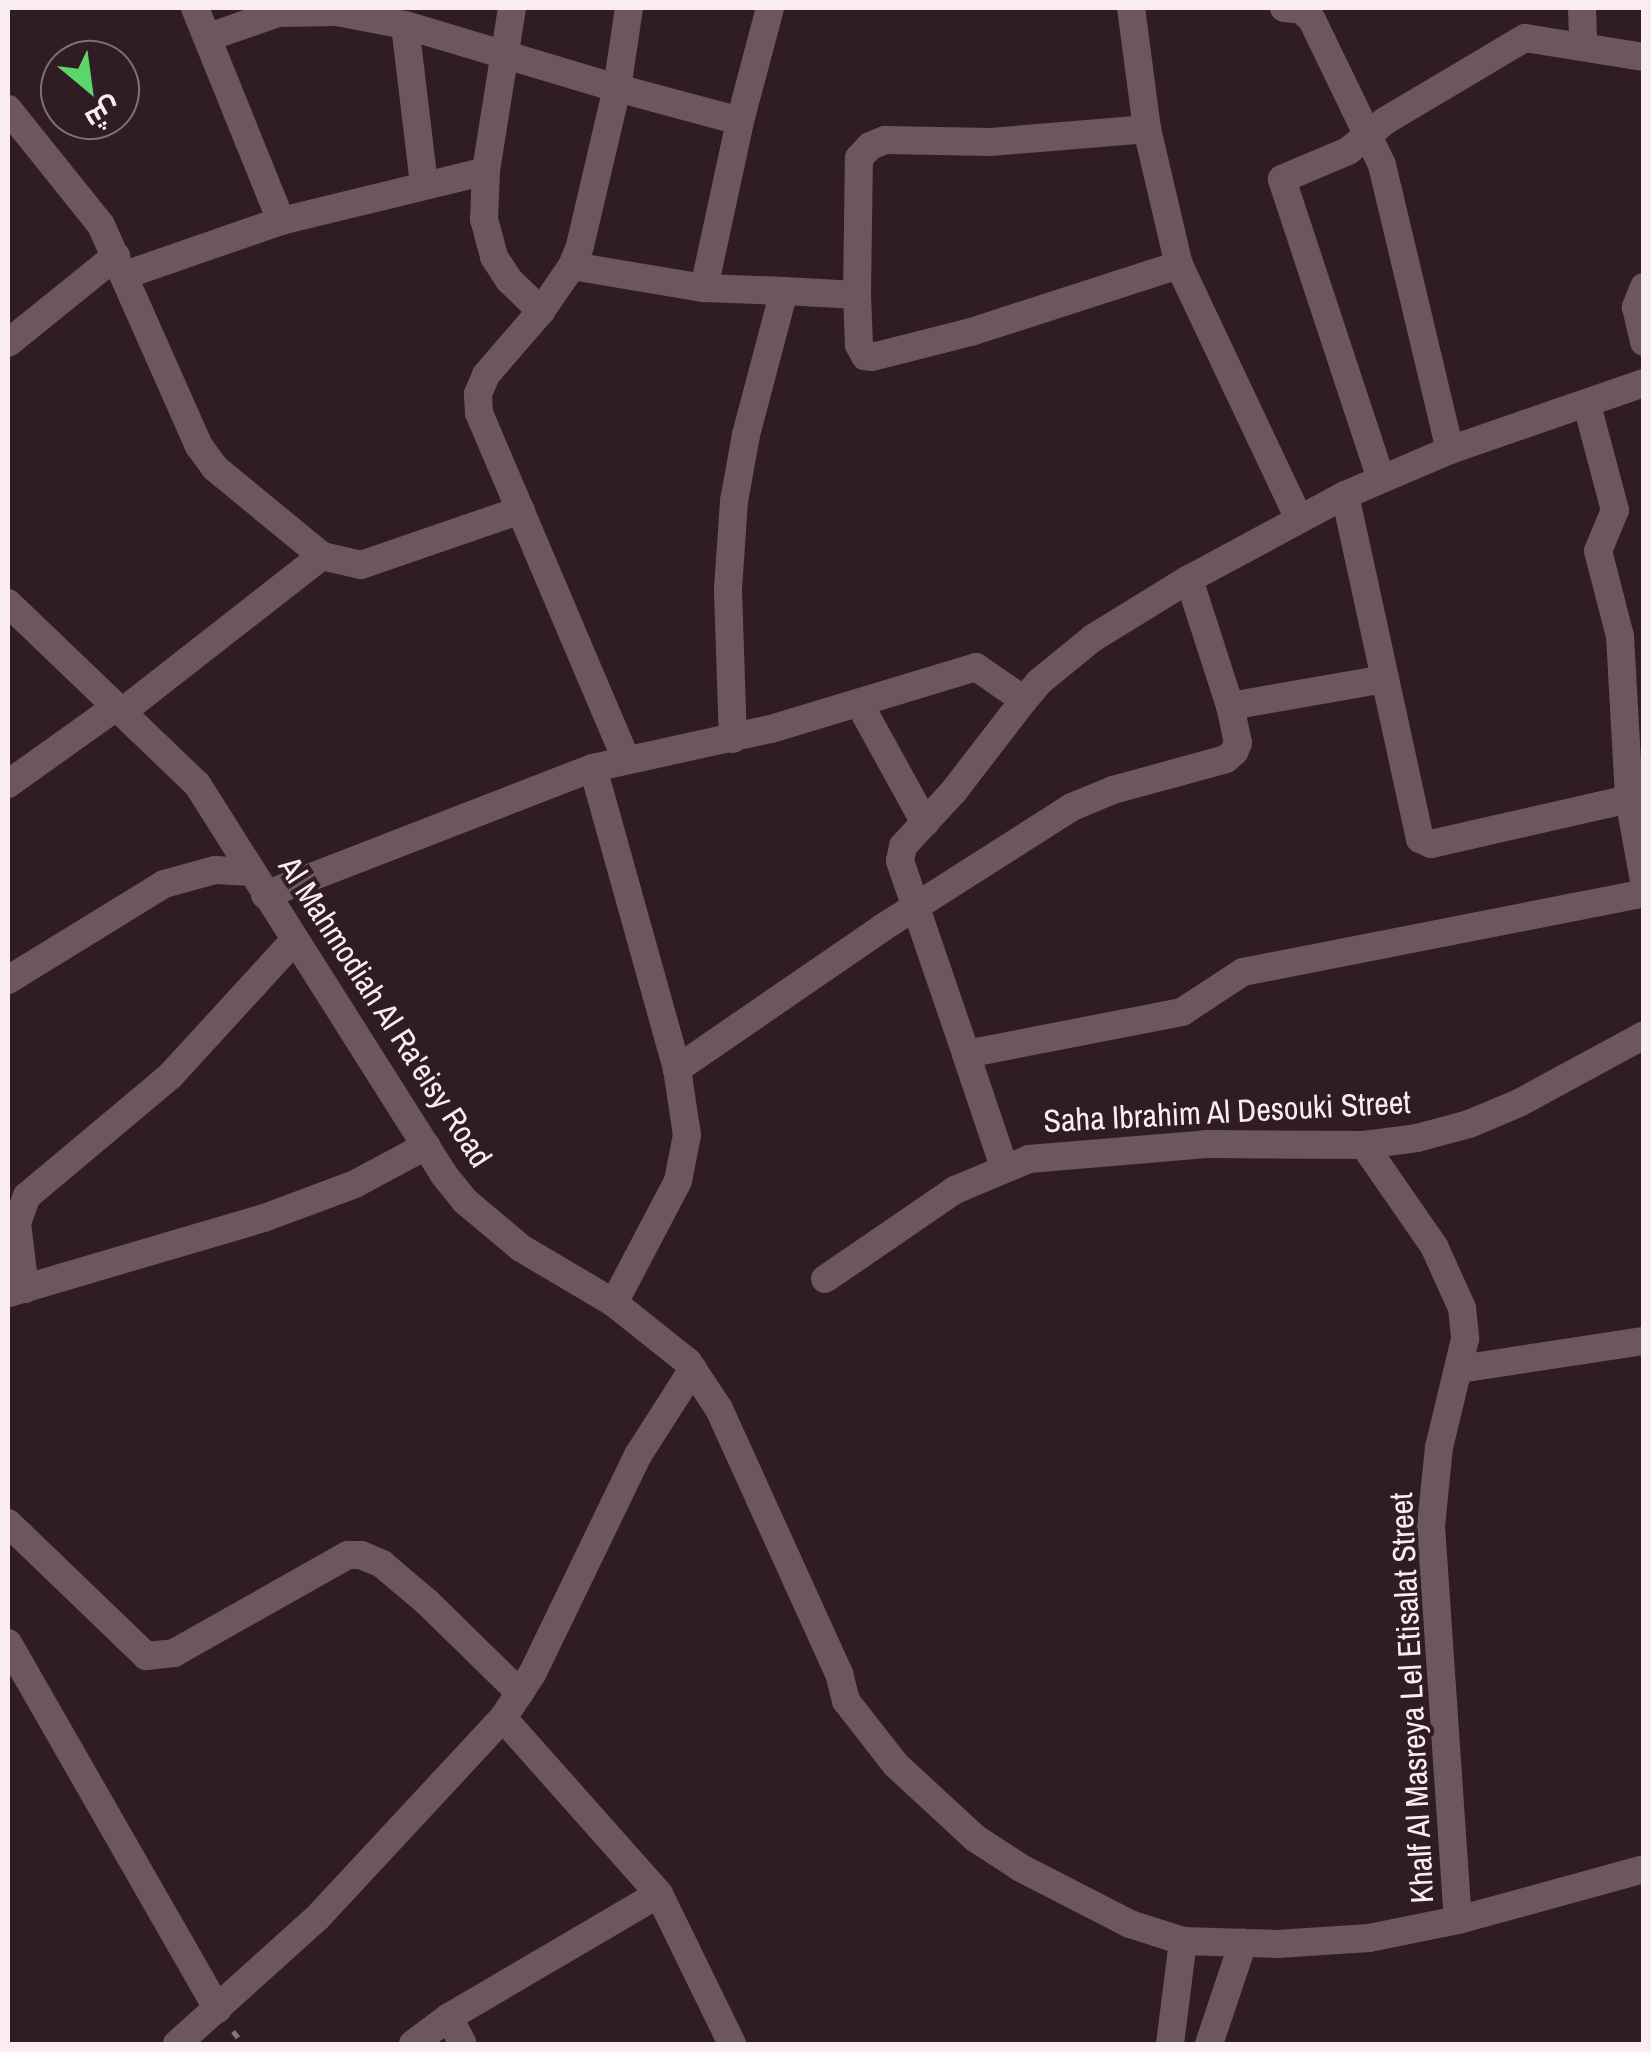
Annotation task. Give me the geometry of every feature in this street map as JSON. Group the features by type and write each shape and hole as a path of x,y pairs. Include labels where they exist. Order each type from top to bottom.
{"street":[{"path":"195,8 280,221"},
{"path":"512,8 486,172 484,218 494,258 540,311"},
{"path":"626,760 479,412 478,394 486,375 572,266 600,174 629,8"},
{"path":"704,288 740,121 770,8"},
{"path":"1131,8 1147,129 1179,265 1299,520"},
{"path":"1284,8 1302,10 1312,20 1390,188 1450,450"},
{"path":"1582,8 1583,45"},
{"path":"209,37 278,13 302,10 376,17 503,57 740,121"},
{"path":"405,24 424,185"},
{"path":"1381,479 1281,185 1287,174 1348,151 1515,42 1532,37 1644,57"},
{"path":"8,109 86,201 121,265 200,446 215,468 322,556 360,564 522,510"},
{"path":"1147,129 990,142 885,140 870,146 860,158 859,345 865,356 872,356 971,332 1179,265"},
{"path":"8,342 121,265 280,221 486,172"},
{"path":"572,266 704,288 857,295"},
{"path":"1644,287 1636,307 1644,342"},
{"path":"733,739 728,590 734,502 746,435 784,292"},
{"path":"1004,1166 913,908 900,854 1024,700 1067,657 1189,579 1344,495 1450,450 1644,383"},
{"path":"1587,405 1614,502 1614,517 1598,551 1632,632 1629,799 1644,881"},
{"path":"1344,495 1417,833 1425,843 1629,799"},
{"path":"8,784 119,709 322,556"},
{"path":"678,1069 913,908 1072,808 1112,790 1226,759 1238,743 1189,579"},
{"name":"Al Mahmodiah Al Ra'eisy Road","path":"8,604 196,784 465,1201 522,1248 614,1303 693,1369 719,1409 839,1673 846,1701 896,1765 961,1827 1020,1868 1130,1924 1183,1942 1369,1938 1458,1920 1644,1870"},
{"path":"8,980 164,884 216,870 258,884 593,768 733,739 970,666 982,670 1024,700"},
{"path":"1230,706 1385,678"},
{"path":"859,703 926,823"},
{"path":"593,768 678,1069 687,1136 684,1162 614,1303"},
{"path":"966,1054 1182,1012 1242,972 1644,893"},
{"path":"294,941 180,1067 27,1196 17,1223 16,1291 264,1218 355,1184 426,1146"},
{"name":"Saha Ibrahim Al Desouki Street","path":"825,1279 955,1190 1004,1166 1055,1154 1188,1145 1364,1144 1469,1124 1519,1104 1644,1035"},
{"name":"Khalf Al Masreya Lel Etisalat Street","path":"1364,1144 1452,1280 1462,1308 1465,1339 1438,1447 1431,1526 1458,1920"},
{"path":"1460,1370 1644,1341"},
{"path":"178,2044 316,1918 503,1718 520,1693 638,1454 693,1369"},
{"path":"8,1523 146,1656 174,1653 348,1556 362,1555 382,1564 426,1602 520,1693"},
{"path":"8,1644 218,2009"},
{"path":"503,1718 659,1894 732,2044"},
{"path":"413,2044 449,2017 659,1894"},
{"path":"1170,2044 1183,1942"},
{"path":"1209,2044 1243,1942"},
{"path":"449,2017 462,2044"}]}
